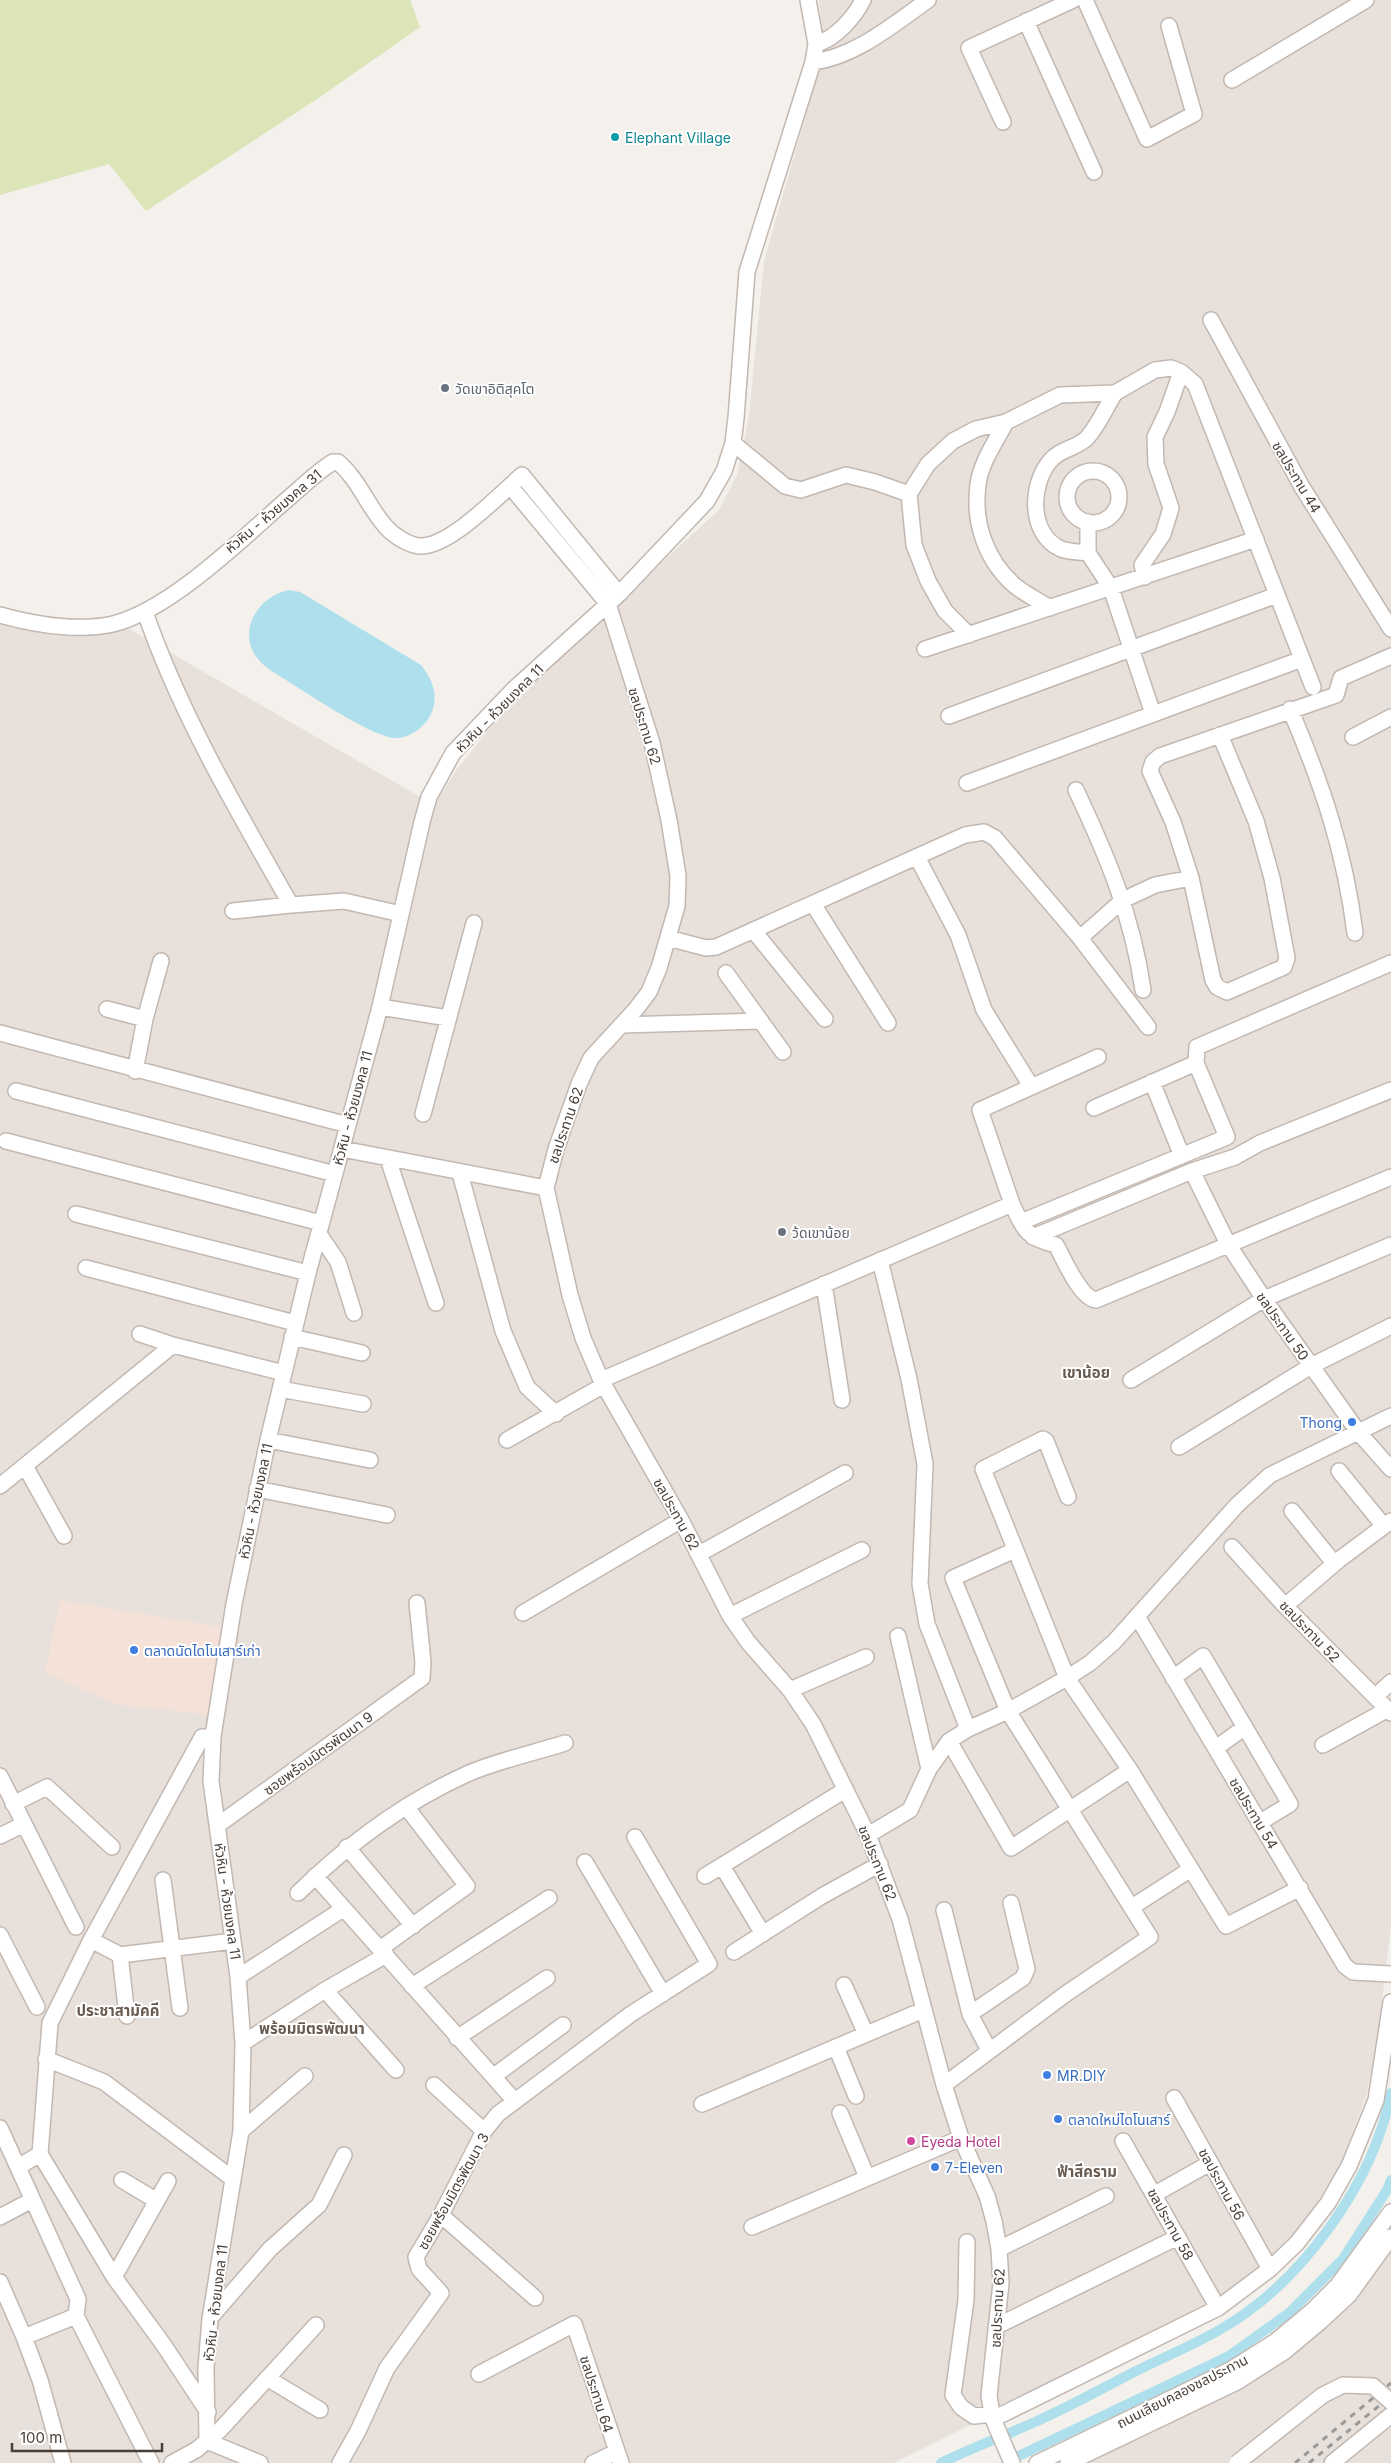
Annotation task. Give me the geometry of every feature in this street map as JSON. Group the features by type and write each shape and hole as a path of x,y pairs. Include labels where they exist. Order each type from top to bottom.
{"street":[{"name":"หัวหิน - ห้วยมงคล 11","path":"202,2451 208,2412 206,2368 210,2319 241,2131 243,2043 238,1977 218,1825 210,1781 213,1736 234,1604 257,1489 308,1273 380,1007 429,797 453,754 507,696 614,599 707,501 724,471 733,442 747,272 813,62 816,44 808,0"},
{"path":"816,44 825,41 851,18 863,0"},
{"path":"813,62 830,60 878,34 928,0"},
{"path":"1003,122 970,48 1073,0"},
{"path":"1084,0 1147,139 1194,114 1169,26"},
{"path":"1232,80 1366,0"},
{"path":"1026,21 1094,172"},
{"name":"ชลประทาน 44","path":"1211,320 1302,488 1391,629"},
{"path":"969,634 945,611 928,581 914,545 909,494 928,464 953,441 976,429 1006,422 1060,395 1115,393 1156,370 1171,368 1181,372 1195,384 1313,687"},
{"path":"1145,577 1142,565 1163,534 1171,508 1156,464 1155,437 1167,412 1181,372"},
{"path":"1088,553 1061,549 1044,534 1036,516 1036,491 1044,469 1052,458 1086,439 1115,393"},
{"path":"1006,422 988,458 978,484 979,527 991,560 1015,586 1050,608"},
{"path":"733,442 785,486 801,490 846,475 875,482 909,494"},
{"name":"หัวหิน - ห้วยมงคล 31","path":"0,615 25,622 80,628 112,624 145,612 190,581 332,462 338,462 351,476 386,528 405,542 418,546 428,545 459,530 510,486 614,599"},
{"path":"1088,522 1088,553 1111,588 1133,650 1152,714"},
{"path":"925,649 1256,539"},
{"path":"949,716 1133,650 1278,595"},
{"name":"ชลประทาน 62","path":"614,599 652,742 669,820 678,876 677,906 659,968 648,992 591,1058 579,1084 556,1149 546,1188 570,1294 583,1338 603,1383 681,1520 730,1616 748,1642 790,1690 814,1724 868,1835 880,1864 900,1919 944,2086 961,2138 987,2196 999,2249 1001,2283 989,2396 992,2417 1012,2463"},
{"path":"145,612 161,660 208,758 290,905"},
{"path":"1220,735 1262,840 1272,878 1287,958 1284,967 1232,990 1221,990 1213,980 1191,878 1173,822 1150,771 1153,762 1160,756 1290,709 1315,704 1336,695 1341,678 1391,656"},
{"path":"968,784 1302,659"},
{"path":"1290,709 1315,766 1330,812 1350,895 1355,933"},
{"path":"1353,737 1391,717"},
{"path":"1076,790 1100,840 1123,900 1137,948 1143,990"},
{"path":"668,938 706,948 716,946 965,835 984,832 995,838 1080,938 1148,1027"},
{"path":"917,857 958,935 984,1010 1030,1086"},
{"path":"1080,938 1123,900 1155,885 1191,878"},
{"path":"233,911 344,901 401,914"},
{"path":"813,904 888,1024"},
{"path":"422,1114 474,924"},
{"path":"753,930 825,1019"},
{"path":"135,1070 145,1019 161,961"},
{"path":"1021,1222 1227,1137 1196,1063 1197,1047 1389,968"},
{"path":"726,973 783,1052"},
{"path":"380,1007 448,1018"},
{"path":"107,1009 145,1019"},
{"path":"621,1025 761,1021"},
{"path":"0,1033 348,1125"},
{"path":"1098,1057 980,1110 1012,1204 1025,1232 1033,1237 1056,1245 1080,1288 1090,1299 1096,1300 1391,1177"},
{"path":"1094,1108 1196,1063"},
{"path":"1152,1082 1182,1156"},
{"path":"1033,1237 1192,1171 1235,1157 1260,1143 1391,1090"},
{"path":"16,1091 335,1174"},
{"path":"6,1141 320,1228 338,1262 354,1313"},
{"path":"342,1149 546,1188"},
{"path":"388,1159 436,1303"},
{"name":"ชลประทาน 50","path":"1192,1171 1228,1244 1264,1299 1360,1433 1391,1469"},
{"path":"460,1173 503,1331 527,1387 556,1414"},
{"path":"507,1440 556,1414 603,1383 824,1284 1012,1204"},
{"path":"76,1214 308,1273"},
{"path":"1131,1380 1264,1299 1391,1245"},
{"path":"880,1260 909,1379 925,1464 920,1584 927,1624 968,1729"},
{"path":"86,1268 294,1330 362,1353"},
{"path":"824,1284 842,1400"},
{"path":"1179,1447 1311,1366 1391,1326"},
{"path":"140,1334 173,1345 284,1372"},
{"path":"0,1486 173,1345"},
{"path":"280,1389 364,1404"},
{"path":"868,1835 910,1810 929,1768 949,1741 968,1729 1008,1711 1090,1663 1138,1618 1237,1505 1270,1475 1360,1433 1391,1416"},
{"path":"268,1440 370,1460"},
{"path":"1068,1497 1045,1440 983,1469 1067,1678 1130,1770 1226,1926 1300,1888"},
{"path":"25,1466 64,1536"},
{"path":"1285,1606 1334,1563 1387,1523 1339,1471"},
{"path":"699,1554 845,1473"},
{"path":"257,1489 388,1515"},
{"path":"1292,1511 1334,1563"},
{"path":"523,1613 681,1520"},
{"name":"ชลประทาน 52","path":"1232,1547 1285,1606 1389,1711"},
{"path":"730,1616 862,1550"},
{"path":"944,2086 989,2050 1150,1937 1008,1711 953,1578 1015,1550"},
{"name":"ซอยพร้อมมิตรพัฒนา 9","path":"218,1825 422,1678 424,1672 417,1603"},
{"name":"ชลประทาน 54","path":"1138,1618 1348,1970 1352,1972 1391,1974"},
{"path":"898,1636 929,1768"},
{"path":"790,1690 866,1656"},
{"path":"1173,1678 1203,1656 1290,1804 1259,1823"},
{"path":"1376,1696 1391,1682"},
{"path":"1323,1745 1389,1711"},
{"path":"1216,1748 1245,1727"},
{"path":"208,2412 163,2344 114,2277 40,2154 50,2023 91,1940 202,1737 213,1736"},
{"path":"949,1741 1011,1848 1130,1770"},
{"path":"298,1892 347,1847 377,1825 468,1774 565,1744"},
{"path":"0,1776 76,1927"},
{"path":"13,1804 47,1787 112,1847"},
{"path":"705,1876 845,1790"},
{"path":"243,2043 383,1952 413,1926 467,1886 407,1808"},
{"path":"0,1836 24,1824"},
{"name":"ซอยพร้อมมิตรพัฒนา 3","path":"340,2463 358,2431 387,2368 441,2293 419,2269 416,2256 441,2215 484,2131 514,2100 663,1994 709,1964 635,1837"},
{"path":"347,1847 413,1926"},
{"path":"585,1862 663,1994"},
{"path":"734,1952 822,1896 880,1864"},
{"path":"722,1866 763,1934"},
{"path":"1132,1907 1191,1869"},
{"path":"315,1876 343,1910 383,1952 457,2038 494,2076 514,2100"},
{"path":"163,1880 180,2008"},
{"path":"412,1986 549,1898"},
{"path":"970,2014 1023,1978 1027,1969 1011,1903"},
{"path":"238,1977 343,1910"},
{"path":"944,1910 970,2014 989,2050"},
{"path":"0,1936 36,2007"},
{"path":"91,1940 120,1954 172,1950 233,1941"},
{"path":"120,1954 127,2016"},
{"path":"457,2038 546,1978"},
{"path":"844,1985 866,2034"},
{"path":"325,1990 396,2070"},
{"path":"967,2242 966,2300 953,2396 961,2407 974,2416 992,2417 1218,2308 1270,2269 1297,2244 1317,2217 1349,2166 1376,2100 1391,2002"},
{"path":"702,2104 923,2010"},
{"path":"494,2076 563,2025"},
{"path":"836,2047 856,2096"},
{"path":"46,2060 104,2082 233,2179"},
{"path":"241,2131 305,2076"},
{"path":"434,2085 484,2131"},
{"name":"ชลประทาน 56","path":"1174,2098 1270,2269"},
{"path":"840,2113 867,2177"},
{"path":"0,2128 78,2299 76,2316 151,2463"},
{"path":"752,2227 961,2138"},
{"name":"ชลประทาน 58","path":"1123,2141 1155,2194 1218,2308"},
{"path":"18,2167 40,2154"},
{"path":"210,2319 270,2249 319,2205 344,2154"},
{"path":"1155,2194 1210,2163"},
{"path":"122,2180 157,2201"},
{"path":"114,2277 168,2181"},
{"path":"999,2249 1106,2196"},
{"path":"0,2217 32,2200"},
{"name":"ถนนเลียบคลองชลประทาน","path":"1037,2463 1230,2370 1276,2341 1338,2285 1391,2212"},
{"path":"441,2215 535,2298"},
{"path":"997,2326 1178,2237"},
{"name":"ถนนเลียบคลองชลประทาน","path":"1068,2463 1237,2382 1284,2352 1321,2321 1349,2294 1391,2237"},
{"path":"0,2282 40,2380 63,2463"},
{"path":"24,2337 76,2316"},
{"name":"ชลประทาน 64","path":"479,2374 574,2324 618,2458"},
{"path":"172,2463 202,2451 316,2325"},
{"path":"267,2378 320,2410"},
{"path":"1237,2463 1323,2395 1344,2384 1373,2386 1391,2402"},
{"path":"1332,2463 1391,2414"},
{"path":"202,2451 260,2463"},
{"path":"593,2463 618,2458"}],"shaded area":[{"path":"819,0 1391,0 1391,1925 1378,2035 1367,2093 1342,2161 1319,2200 1290,2238 1255,2272 1200,2310 894,2463 0,2463 0,622 79,636 126,627 434,805 457,769 518,694 719,510 737,475 749,416 764,261 824,51"},
{"name":"ตลาดนัดไดโนเสาร์เก่า","path":"60,1600 222,1627 208,1715 114,1704 45,1672"},
{"path":"1391,2250 1391,2463 1083,2463 1382,2261"}],"green space":[{"path":"0,0 410,0 420,27 323,95 146,211 109,164 0,195"}],"water":[{"path":"289,590 300,592 421,665 432,682 435,695 431,714 421,728 400,738 383,735 368,729 350,720 270,670 258,659 252,649 249,638 250,627 254,617 260,607 268,600"}],"waterway":[{"path":"941,2463 1035,2422 1190,2346 1221,2329 1251,2309 1279,2286 1329,2228 1350,2196 1368,2162 1382,2127 1391,2093"},
{"path":"1006,2462 1229,2356 1289,2313 1343,2259 1387,2190 1391,2180"}],"railway":[{"path":"1295,2463 1391,2383"},
{"path":"1309,2463 1391,2396"}],"place":[{"name":"Elephant Village","path":"615,137"},
{"name":"วัดเขาอิติสุคโต","path":"445,388"},
{"name":"ว้ดเขาน้อย","path":"782,1232"},
{"name":"Thong","path":"1352,1422"},
{"name":"ตลาดนัดไดโนเสาร์เก่า","path":"134,1650"},
{"name":"MR.DIY","path":"1047,2075"},
{"name":"ตลาดใหม่ไดโนเสาร์","path":"1058,2119"},
{"name":"Eyeda Hotel","path":"911,2141"},
{"name":"7-Eleven","path":"935,2167"}],"district":[{"name":"เขาน้อย","path":"1086,1372"},
{"name":"ประชาสามัคคี","path":"118,2010"},
{"name":"พร้อมมิตรพัฒนา","path":"312,2028"},
{"name":"ฟ้าสีคราม","path":"1087,2171"}]}
